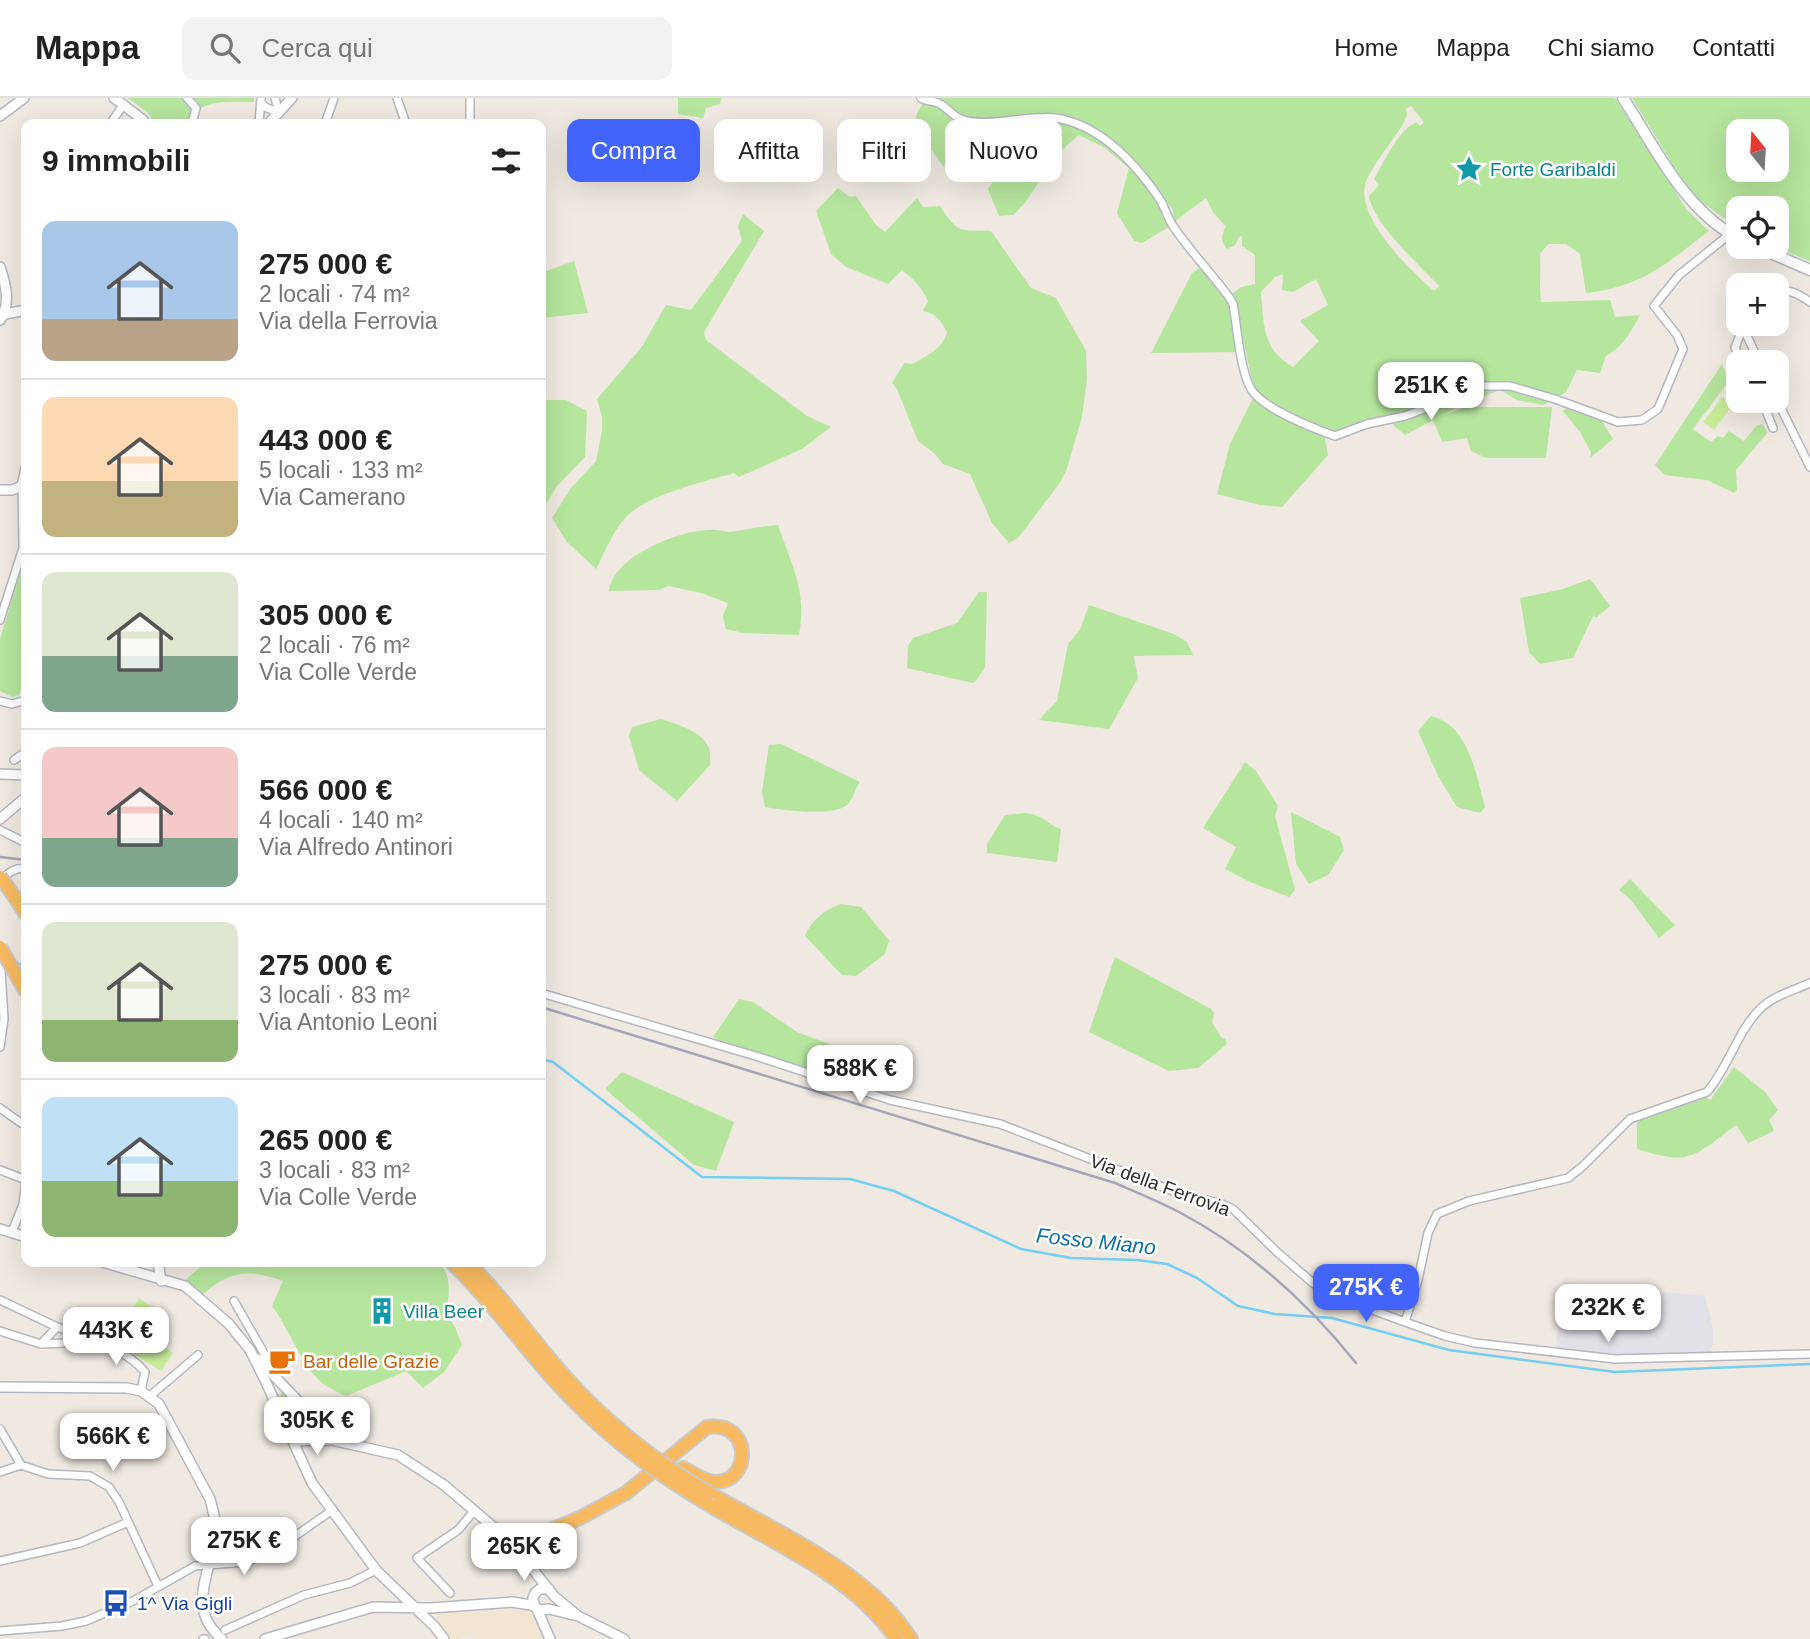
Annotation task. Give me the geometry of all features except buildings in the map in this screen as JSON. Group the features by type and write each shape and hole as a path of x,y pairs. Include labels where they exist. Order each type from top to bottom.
{"highway":[{"path":"0,877 21,907"},
{"path":"0,947 21,983"},
{"path":"456,1267 553,1380 597,1424 669,1482 797,1543 848,1573 868,1589 911,1639"},
{"path":"471,1267 562,1374 613,1424 744,1526 837,1580 874,1611 896,1639"},
{"path":"523,1554 526,1543 536,1536 580,1518 626,1493 708,1427 728,1429 741,1445 743,1457 729,1478 713,1482 704,1480 683,1468 613,1424"}],"main road":[{"path":"1623,98 1692,202 1726,230"},
{"path":"1785,259 1810,270"}],"street":[{"path":"0,116 24,98"},
{"path":"114,98 140,119"},
{"path":"187,98 196,108 193,119"},
{"path":"275,98 279,113"},
{"path":"273,119 292,98"},
{"path":"327,119 334,98"},
{"path":"397,98 404,119"},
{"path":"470,98 470,119"},
{"path":"920,98 926,102 939,102 954,116 978,123 1035,117 1066,120 1112,145 1142,175 1166,210 1173,226 1229,298 1235,314 1246,377 1253,392 1274,409 1335,436 1405,416 1484,386 1510,387 1555,399 1618,422 1630,422 1650,416 1662,401 1682,349 1682,341 1654,306 1679,275 1726,242"},
{"path":"261,100 265,107 279,113"},
{"path":"259,119 261,100"},
{"path":"114,119 124,104"},
{"path":"0,267 7,298 2,317"},
{"path":"1789,291 1810,302"},
{"path":"2,317 21,311"},
{"path":"1767,413 1773,428"},
{"path":"1783,413 1810,467"},
{"path":"0,490 21,486"},
{"path":"0,620 21,554"},
{"path":"0,701 12,704 21,701"},
{"path":"14,760 21,755"},
{"path":"0,774 21,774"},
{"path":"0,819 21,801"},
{"path":"0,830 21,840"},
{"path":"0,884 9,873 21,868"},
{"path":"0,947 4,1019 0,1047"},
{"path":"1405,1322 1428,1233 1437,1214 1469,1201 1568,1178 1630,1119 1707,1092 1716,1082 1750,1021 1762,1006 1810,983"},
{"name":"Via della Ferrovia","path":"546,994 759,1057 890,1100 1000,1124 1186,1196 1220,1203 1233,1209 1312,1283 1332,1295 1445,1336 1475,1343 1615,1359 1810,1354"},
{"path":"0,1108 21,1123"},
{"path":"0,1170 21,1178"},
{"path":"12,1232 21,1213"},
{"path":"0,1229 21,1233"},
{"path":"118,1267 185,1286 229,1324 250,1350 312,1483 331,1511 376,1570 444,1639"},
{"path":"159,1267 161,1281"},
{"path":"0,1300 115,1350 138,1364 145,1372 141,1391"},
{"path":"234,1301 261,1357 272,1373 336,1441"},
{"path":"41,1344 57,1327"},
{"path":"0,1331 41,1344 96,1342"},
{"path":"250,1350 261,1357"},
{"path":"150,1396 198,1354"},
{"path":"272,1393 282,1384"},
{"path":"0,1387 84,1387 141,1391 159,1404 210,1499 215,1533 202,1602 208,1622 220,1635 304,1595 350,1583 376,1570"},
{"path":"0,1429 21,1465"},
{"path":"293,1442 336,1441 398,1455 444,1485 523,1554 552,1593 578,1616"},
{"path":"0,1472 21,1465 48,1474 90,1476 109,1487 158,1586"},
{"path":"0,1631 86,1621 108,1613 195,1566 246,1562 275,1550 331,1511"},
{"path":"450,1593 417,1558 458,1530 474,1511"},
{"path":"0,1561 80,1543 128,1522"},
{"path":"549,1635 532,1600 534,1593 543,1588 552,1593"},
{"path":"549,1635 549,1609 554,1604 552,1593"},
{"path":"265,1639 373,1606 415,1608 512,1602 578,1616 624,1639"}],"shaded area":[{"path":"1564,1282 1705,1296 1713,1329 1710,1353 1617,1355 1556,1347"},
{"path":"524,1606 538,1614 546,1639 474,1639 470,1633 460,1639 451,1639 437,1619 436,1613 439,1610"}],"green space":[{"path":"128,98 254,98 254,102 215,103 199,110 190,119 152,119"},
{"path":"678,98 722,98 720,104 706,108 703,118 678,114"},
{"path":"924,98 1615,98 1687,210 1709,231 1666,264 1639,279 1606,290 1586,293 1580,254 1566,244 1548,244 1540,254 1541,302 1610,300 1615,317 1640,315 1622,343 1606,356 1600,373 1577,370 1566,392 1543,405 1517,400 1500,390 1443,415 1466,407 1552,407 1546,458 1486,458 1471,451 1467,438 1442,442 1433,420 1405,435 1394,426 1390,416 1334,433 1269,402 1254,389 1233,293 1241,287 1255,284 1255,255 1242,246 1242,236 1235,245 1227,249 1222,238 1226,227 1213,212 1206,198 1174,222 1173,210 1150,182 1170,226 1142,243 1134,241 1117,213 1129,168 1105,148 1079,135 1062,151 1062,119 945,119 945,167 931,149 931,119 916,119","holes":["1411,106 1424,122 1420,126 1416,122 1397,140 1374,179 1379,185 1369,196 1372,207 1388,231 1439,286 1434,291 1411,270 1386,240 1367,208 1364,193 1367,179 1403,124 1407,115 1406,109","1283,274 1282,290 1293,292 1316,279 1328,305 1300,321 1319,341 1293,367 1275,352 1266,334 1263,315 1261,292 1275,277"]},
{"path":"1632,98 1810,98 1810,261 1789,253 1789,196 1726,196 1726,219 1700,201 1679,175"},
{"path":"993,182 1039,182 1013,215 999,216 988,189"},
{"path":"838,188 850,197 856,196 876,225 885,232 917,198 923,207 940,206 951,222 960,229 991,231 1031,288 1056,298 1086,351 1087,379 1082,417 1066,471 1018,538 1009,543 992,523 970,474 943,464 918,441 897,389 892,383 904,363 913,364 933,351 942,343 947,332 938,318 923,311 928,301 926,296 902,270 888,284 846,267 831,254 816,211"},
{"path":"743,214 764,231 704,332 706,340 807,416 831,427 802,449 739,477 734,473 693,485 662,495 636,508 618,528 596,569 567,542 552,518 571,488 596,461 602,431 602,417 597,399 641,348 666,305 691,310 742,241 738,226"},
{"path":"574,261 588,313 546,317 546,271"},
{"path":"1202,266 1229,306 1237,352 1151,353 1192,273"},
{"path":"1722,364 1726,374 1726,385 1693,429 1711,442 1718,436 1723,438 1729,431 1744,441 1756,426 1762,424 1767,433 1736,470 1737,490 1734,493 1707,480 1665,475 1655,465"},
{"path":"1722,397 1726,400 1727,413 1714,430 1703,422"},
{"path":"1253,398 1266,408 1324,434 1328,455 1282,507 1260,505 1217,494 1230,444"},
{"path":"546,400 566,400 587,411 585,457 557,486 546,504"},
{"path":"1567,408 1600,418 1613,439 1590,458 1591,452 1580,432 1563,411"},
{"path":"778,525 800,591 799,635 743,633 726,629 723,616 728,603 701,593 669,586 658,590 609,591 613,579 622,567 648,548 664,541 695,532 730,532"},
{"path":"21,570 21,689 19,695 12,697 0,691 0,639"},
{"path":"1590,579 1610,606 1597,617 1593,616 1573,658 1540,664 1529,652 1520,598 1563,589"},
{"path":"979,592 987,592 985,667 976,681 973,683 907,668 908,646 913,638 957,623"},
{"path":"1089,605 1174,634 1187,642 1193,655 1134,656 1138,678 1109,729 1039,720 1057,701 1068,644 1080,630"},
{"path":"1431,716 1444,721 1454,730 1469,753 1485,807 1480,813 1457,807 1438,776 1418,731"},
{"path":"661,719 695,733 706,742 710,750 710,765 677,801 639,770 629,736 632,727"},
{"path":"781,744 860,782 849,803 843,808 822,812 765,807 762,792 769,745"},
{"path":"1245,762 1256,771 1278,806 1275,816 1295,890 1289,897 1225,869 1236,847 1203,828"},
{"path":"1291,812 1340,837 1344,850 1328,875 1309,884 1296,864"},
{"path":"1005,815 1036,815 1061,829 1057,862 987,853 987,844"},
{"path":"1630,879 1675,925 1659,938 1631,900 1619,890"},
{"path":"841,904 861,907 889,940 885,954 856,976 842,975 805,936 820,916"},
{"path":"1115,957 1211,1009 1214,1013 1212,1022 1227,1044 1198,1068 1169,1071 1089,1032"},
{"path":"739,999 753,1002 797,1032 829,1044 821,1072 721,1042 713,1037"},
{"path":"1734,1067 1765,1092 1778,1110 1769,1120 1774,1131 1748,1143 1736,1125 1700,1151 1681,1157 1669,1157 1637,1149 1639,1119 1706,1097 1710,1100"},
{"path":"622,1072 734,1122 716,1171 694,1165 605,1089"},
{"path":"200,1267 443,1267 448,1279 449,1293 446,1314 462,1345 444,1372 423,1388 406,1371 346,1396 324,1384 313,1374 272,1306 283,1281 260,1275 241,1274 222,1280 203,1294 184,1281"},
{"path":"139,1298 163,1315 156,1325 132,1309"},
{"path":"136,1329 173,1353 161,1371 124,1348"},
{"path":"284,1392 326,1440 296,1435 279,1396"}],"waterway":[{"name":"Fosso Miano","path":"13,961 21,965"},
{"name":"Fosso Miano","path":"546,1060 553,1062 702,1177 850,1179 894,1191 1021,1249 1071,1258 1137,1260 1167,1264 1197,1278 1238,1306 1275,1314 1332,1318 1449,1350 1615,1372 1810,1364"}],"railway":[{"path":"0,857 21,859"},
{"path":"546,1009 1115,1183 1147,1197 1205,1227 1253,1260 1297,1298 1356,1363"}],"place":[{"name":"Forte Garibaldi","path":"1469,169"},
{"name":"Villa Beer","path":"382,1311"},
{"name":"Bar delle Grazie","path":"282,1361"},
{"name":"1^ Via Gigli","path":"116,1603"}]}
